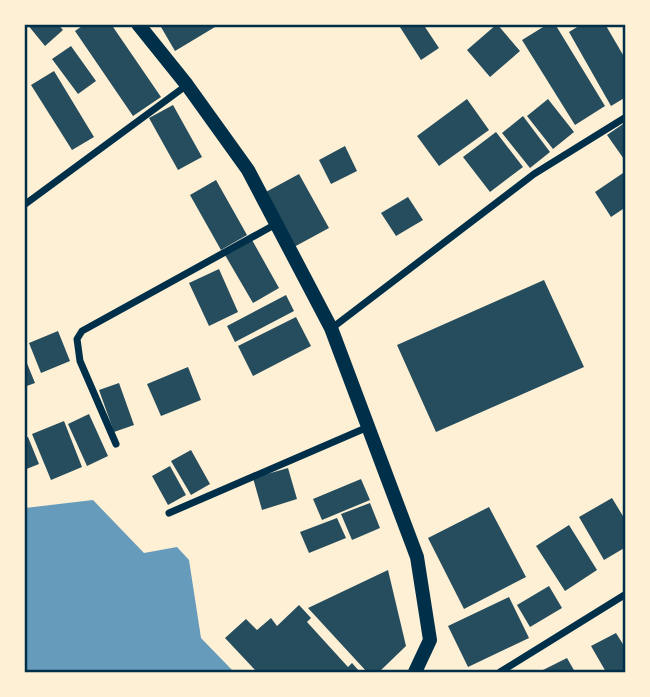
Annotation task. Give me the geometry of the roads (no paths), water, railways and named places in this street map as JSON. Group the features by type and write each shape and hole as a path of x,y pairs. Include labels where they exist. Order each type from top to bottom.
{"main road":[{"path":"138,24 187,85 248,170 331,328 417,557 430,640 415,673"}],"street":[{"path":"24,205 187,85"},
{"path":"331,328 534,174 625,117"},
{"path":"116,444 80,361 77,340 82,331 276,224"},
{"path":"169,513 368,427"},
{"path":"500,673 625,594"}],"water":[{"path":"93,500 144,553 177,547 189,560 201,638 234,672 25,672 25,508"}]}
